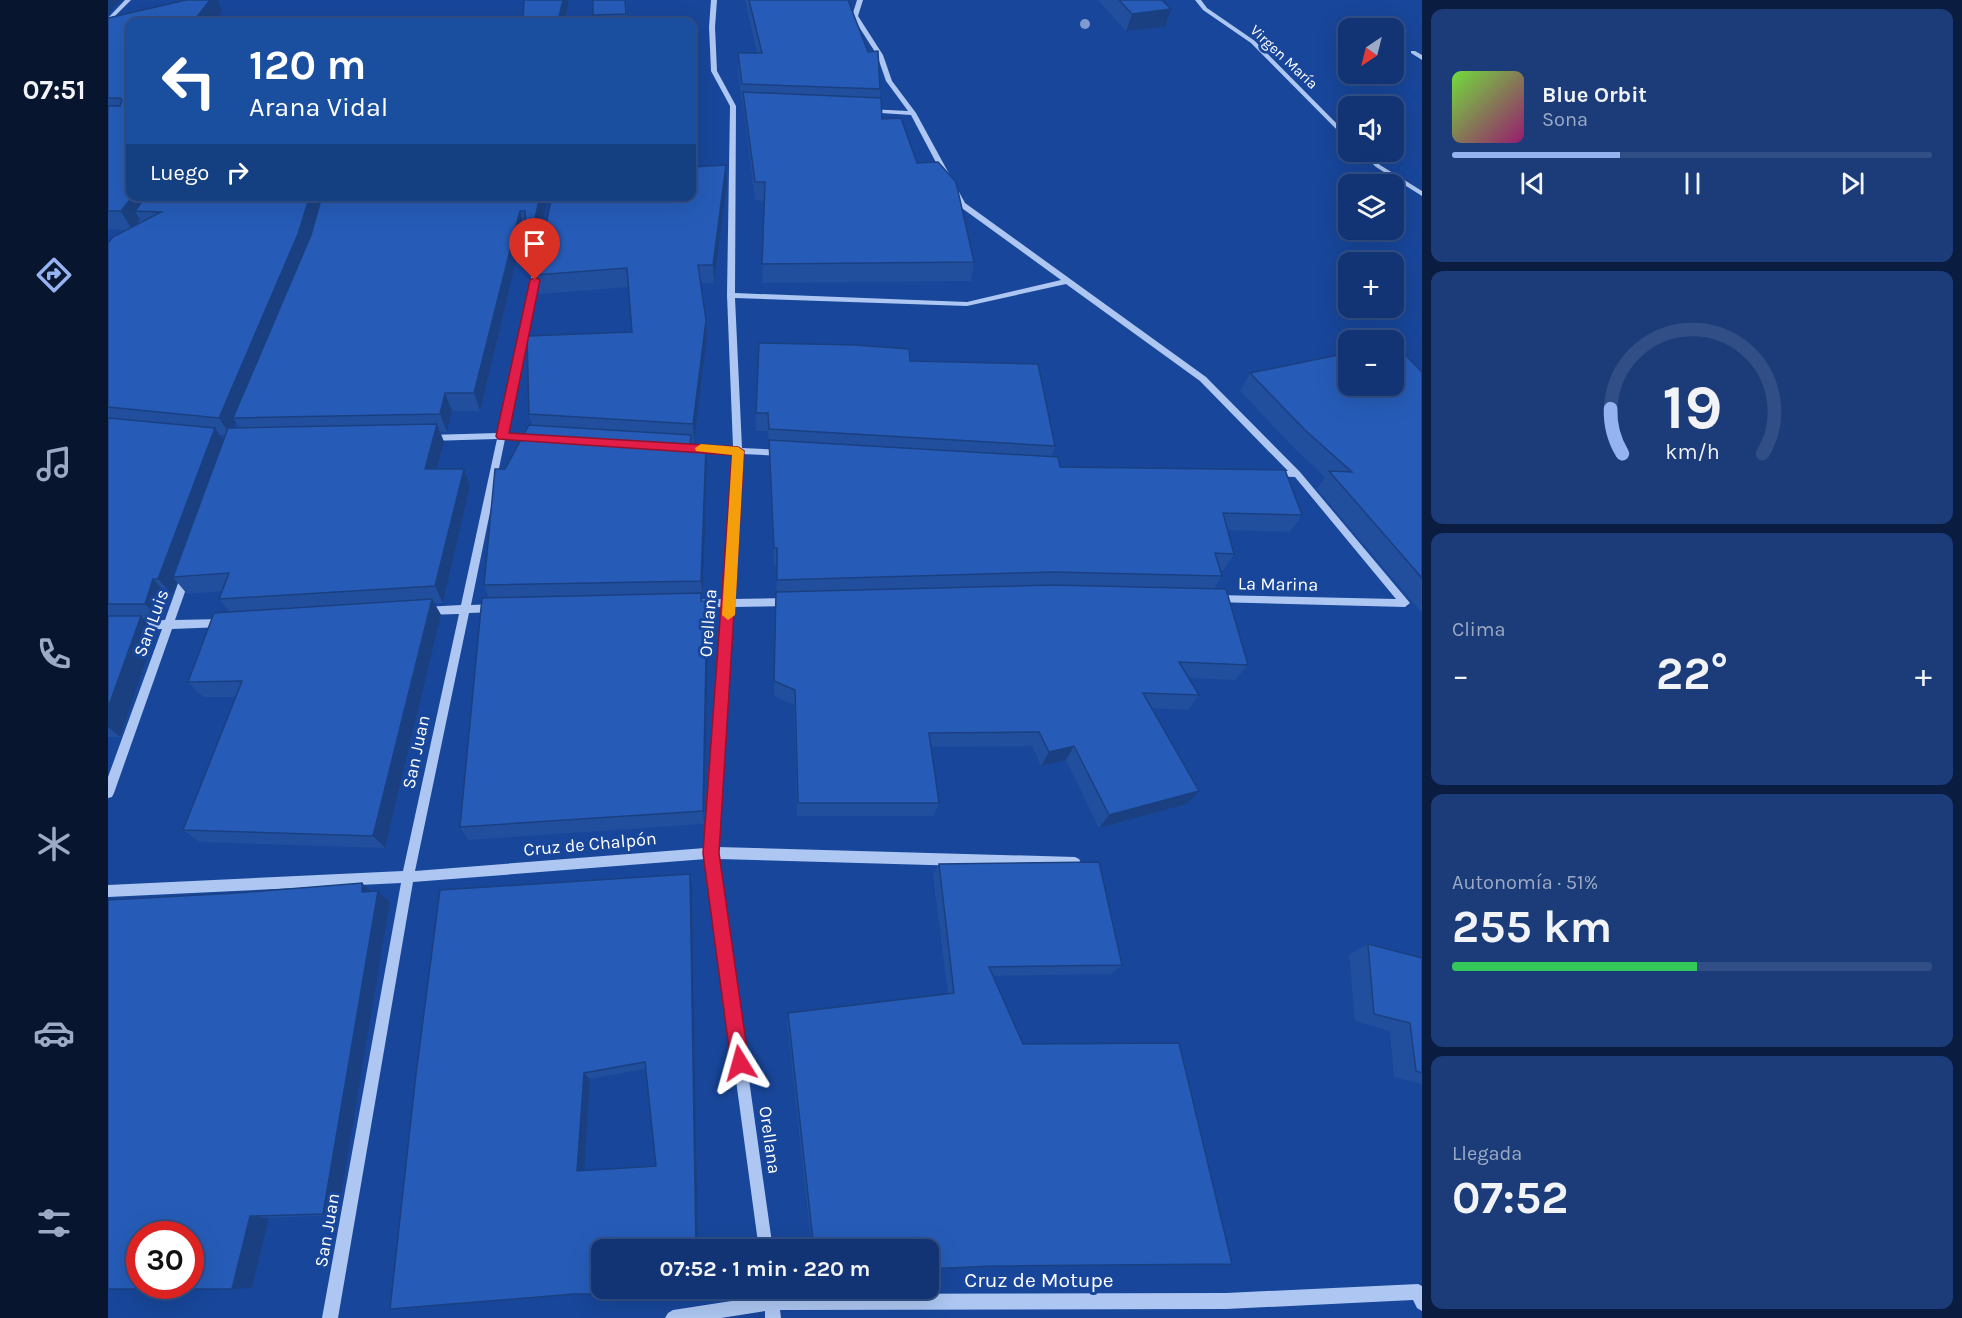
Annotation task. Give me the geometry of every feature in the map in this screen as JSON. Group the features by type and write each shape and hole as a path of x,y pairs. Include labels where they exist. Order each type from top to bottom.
{"street":[{"path":"108,21 128,0"},
{"path":"714,0 712,27 714,71 734,106 745,107"},
{"path":"860,0 855,16 858,24 880,55 889,81 913,113 962,204 1203,380 1297,474"},
{"name":"Virgen María","path":"1198,0 1205,9 1253,42 1338,128"},
{"path":"1413,52 1422,58"},
{"name":"Orellana","path":"734,106 731,295 738,451 711,853 764,1239"},
{"path":"865,111 913,113"},
{"path":"1374,162 1422,194"},
{"name":"San Juan","path":"330,1318 408,877 540,258"},
{"path":"731,295 967,304 1067,281"},
{"path":"421,438 502,436 549,439"},
{"path":"679,447 796,454"},
{"path":"1262,474 1297,474"},
{"name":"La Marina","path":"1201,598 1405,603 1297,474"},
{"name":"San Luis","path":"108,793 191,561"},
{"path":"681,604 801,602"},
{"path":"418,611 502,608"},
{"path":"108,626 167,626 239,622"},
{"name":"Cruz de Chalpón","path":"108,891 408,877 711,853 1075,862"},
{"name":"Cruz de Motupe","path":"939,1297 1226,1301 1421,1295"},
{"name":"Cruz de Motupe","path":"673,1318 755,1299"},
{"path":"772,1299 773,1318"}],"building":[{"path":"186,0 210,0 196,18 126,18 126,201 129,201 121,211 108,211 108,106 120,106 122,100 108,98 108,18"},
{"path":"524,0 563,0 559,17 523,18"},
{"path":"593,0 625,0 626,14 593,15"},
{"path":"749,0 848,0 868,52 878,51 880,89 742,84 738,53 762,53"},
{"path":"1119,0 1162,0 1171,9 1132,14"},
{"path":"743,92 881,98 882,119 901,118 917,163 938,162 956,182 974,262 762,264 765,182 755,182"},
{"path":"726,165 713,265 698,265 706,320 693,424 529,414 527,336 632,332 627,268 535,275 551,201 696,201 696,167"},
{"path":"142,201 308,201 298,234 219,418 108,407 108,243 113,237 161,212 135,211"},
{"path":"321,201 539,201 526,260 525,211 520,211 474,393 445,393 440,414 233,418 311,235"},
{"path":"759,343 855,345 909,349 910,361 1038,364 1055,446 769,429 768,413 756,413"},
{"path":"1404,353 1422,372 1422,578 1329,471 1352,472 1305,430 1250,373 1338,355 1338,396 1404,396"},
{"path":"108,418 215,428 158,579 153,579 145,604 108,604"},
{"path":"437,424 425,469 464,469 435,586 219,599 229,573 173,577 228,428"},
{"path":"529,425 691,435 690,446 706,446 701,581 484,585 495,469 505,469"},
{"path":"769,440 1058,457 1060,467 1285,470 1302,515 1223,513 1234,554 1215,553 1222,576 1053,572 777,580 777,548 774,548"},
{"path":"1053,585 1226,589 1248,665 1179,662 1199,695 1143,693 1199,791 1109,815 1074,746 1049,752 1039,732 929,733 939,803 798,803 795,690 774,681 776,592"},
{"path":"701,593 701,601 707,601 703,811 460,827 482,598"},
{"path":"432,599 373,836 183,830 242,681 188,682 214,613"},
{"path":"108,616 141,616 108,708"},
{"path":"1099,862 1122,965 989,967 1023,1044 1179,1043 1232,1264 939,1268 939,1239 813,1239 788,1013 954,993 939,864"},
{"path":"690,874 696,1239 591,1239 591,1294 390,1309 416,1074 440,890","holes":["645,1062 656,1166 577,1171 584,1073"]},
{"path":"362,883 362,892 378,891 323,1214 250,1216 232,1289 204,1289 204,1221 126,1221 126,1289 108,1289 108,900"},
{"path":"1368,944 1422,958 1422,1073 1416,1071 1410,1023 1374,1014"}],"slow traffic":[{"path":"701,448 738,451 728,615"}],"route":[{"path":"535,280 502,436 738,451 711,853 740,1063"}]}
